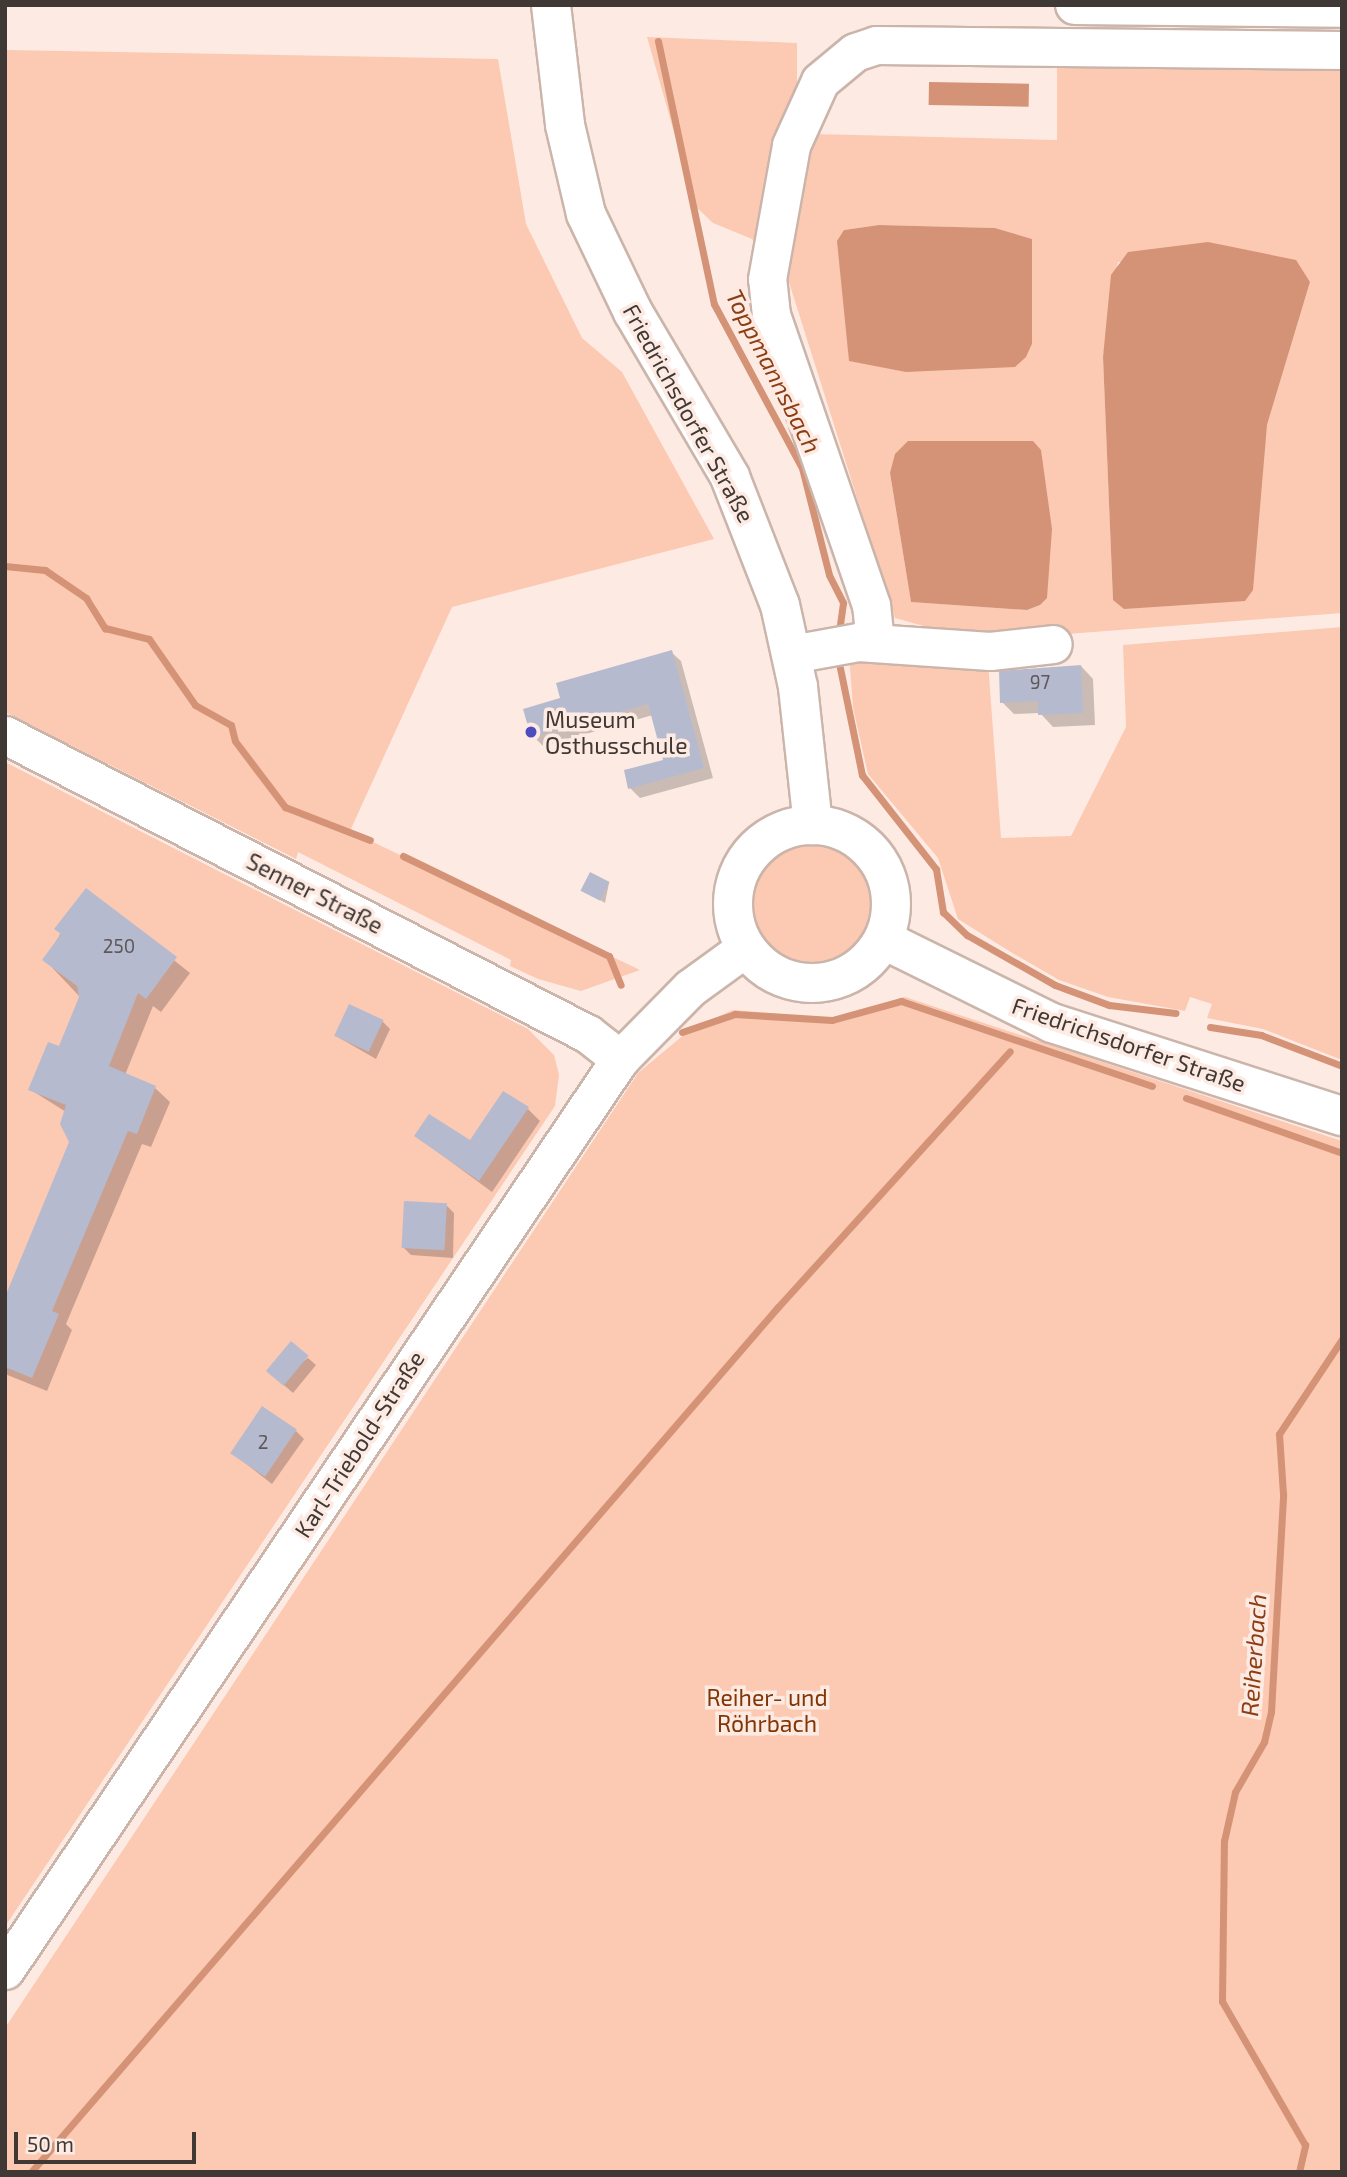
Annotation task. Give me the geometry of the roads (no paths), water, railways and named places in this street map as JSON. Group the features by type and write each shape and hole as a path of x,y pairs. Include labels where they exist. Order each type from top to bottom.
{"main road":[{"name":"Friedrichsdorfer Straße","path":"551,5 557,74 586,214 633,313 750,519 792,654 813,825"},
{"path":"1075,5 1342,8"},
{"path":"813,825 844,831 883,867 891,914 884,940 844,978 811,984 779,977 745,948 733,908 746,859 765,840 813,825"},
{"name":"Friedrichsdorfer Straße","path":"884,940 1052,1023 1342,1116"}],"street":[{"path":"875,642 872,604 771,315 767,279 791,145 820,81 855,52 876,46 1342,50"},
{"path":"792,654 875,642 990,651 1053,644"},
{"name":"Senner Straße","path":"5,735 588,1034 620,1059"},
{"name":"Karl-Triebold-Straße","path":"5,1970 620,1059 690,988 745,948"}],"waterway":[{"name":"Toppmannsbach","path":"658,41 714,304 802,468 829,575 843,603 839,633"},
{"path":"5,566 45,570 86,598 105,628 149,639 195,705 231,725 235,741 285,807 370,840"},
{"name":"Toppmannsbach","path":"840,668 862,775 936,869 943,912 967,935 1055,985 1109,1005 1176,1013"},
{"path":"403,856 609,956 621,985"},
{"path":"682,1032 735,1014 832,1020 901,1001 1152,1086"},
{"name":"Toppmannsbach","path":"1210,1027 1261,1035 1342,1066"},
{"path":"31,2172 778,1307 1010,1051"},
{"path":"1186,1098 1342,1153"},
{"name":"Reiherbach","path":"1299,2172 1305,2145 1222,2001 1224,1841 1235,1792 1264,1742 1271,1712 1283,1494 1279,1434 1342,1339"}],"place":[{"name":"Museum Osthusschule","path":"531,732"}],"park label":[{"name":"Reiher- und Röhrbach","path":"767,1710"}]}
